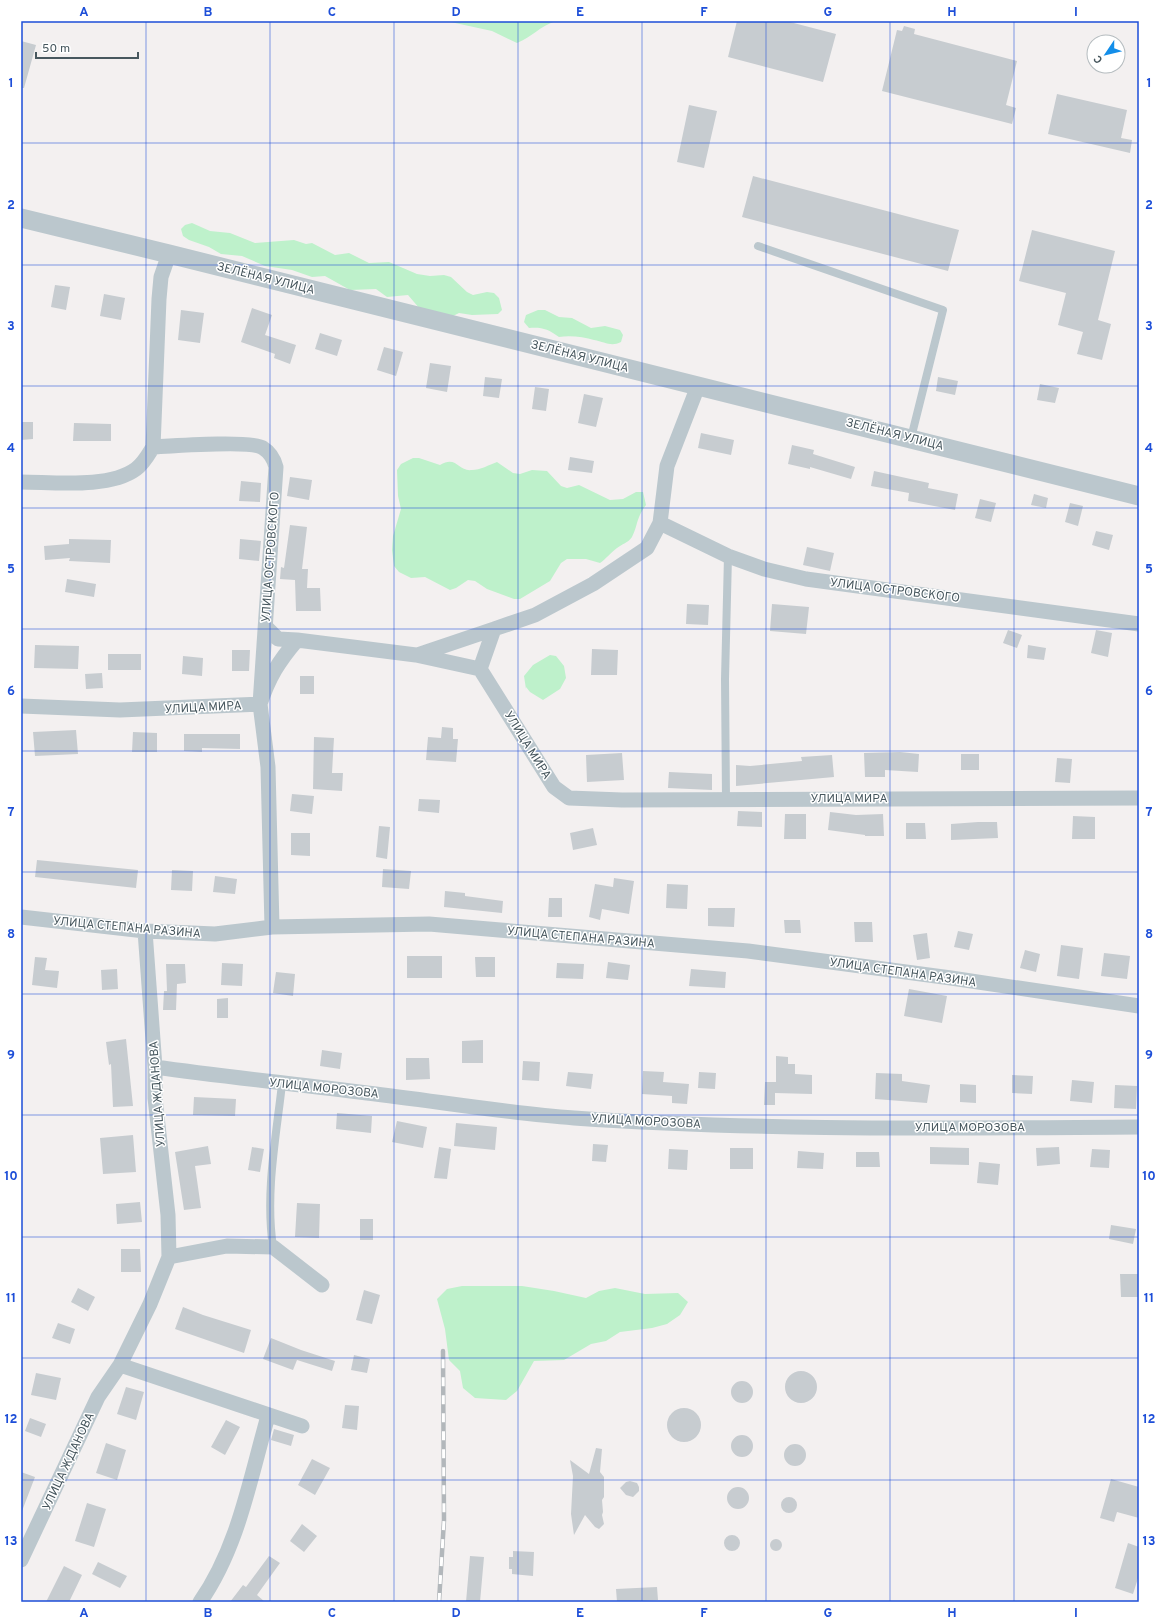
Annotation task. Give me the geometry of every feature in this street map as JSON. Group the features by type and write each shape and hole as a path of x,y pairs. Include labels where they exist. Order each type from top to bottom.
{"street":[{"name":"ЗЕЛЁНАЯ УЛИЦА","path":"21,218 911,438 1139,496"},
{"path":"21,482 94,482 113,479 136,469 146,460 153,447 158,299 161,277 168,254"},
{"path":"416,655 535,614 593,584 647,548 660,523 667,466 698,386"},
{"name":"УЛИЦА ОСТРОВСКОГО","path":"153,447 240,444 262,446 273,456 276,467 260,704 268,767 272,927"},
{"name":"УЛИЦА ОСТРОВСКОГО","path":"660,523 728,556 764,569 806,579 1139,624"},
{"path":"266,627 278,639 416,655 480,669 494,629"},
{"path":"260,704 268,681 278,663 297,640"},
{"name":"УЛИЦА МИРА","path":"480,669 534,752 546,776 554,787 569,798 1139,798"},
{"name":"УЛИЦА МИРА","path":"21,706 120,710 260,704"},
{"name":"УЛИЦА СТЕПАНА РАЗИНА","path":"21,917 145,931 215,934 272,927 429,924 748,951 951,978 1139,1006"},
{"name":"УЛИЦА ЖДАНОВА","path":"22,1557 98,1397 120,1364 150,1304 168,1256 168,1215 155,1098 156,1067 145,931"},
{"name":"УЛИЦА МОРОЗОВА","path":"156,1067 463,1106 581,1118 852,1128 1139,1127"},
{"path":"168,1256 227,1246 274,1248 322,1285"},
{"path":"120,1364 268,1416 302,1426"},
{"path":"200,1602 214,1582 233,1540 268,1416"}],"lane":[{"path":"758,246 943,310 911,438"},
{"path":"726,799 725,679 728,556"},
{"path":"274,1248 270,1221 270,1192 282,1084"}],"green space":[{"path":"446,21 556,21 550,23 517,43 492,31"},
{"path":"192,223 210,231 230,233 255,243 294,240 306,244 312,243 335,255 349,253 369,263 389,262 417,274 430,276 444,275 451,277 467,292 473,295 487,292 494,293 499,298 502,310 498,314 472,315 459,313 453,316 420,309 408,295 387,297 376,289 350,290 325,276 312,277 292,270 265,266 242,256 221,254 183,236 181,229 185,225"},
{"path":"538,310 545,310 559,317 572,318 591,328 605,326 620,330 623,335 621,342 611,344 581,337 559,337 545,329 529,328 524,322 526,315"},
{"path":"413,458 419,458 440,465 450,462 467,470 478,469 497,462 513,473 520,474 532,470 547,471 561,486 567,488 579,485 610,500 623,499 636,492 643,492 646,505 640,514 632,537 600,563 586,559 567,559 561,563 550,581 520,599 514,599 487,589 475,581 468,580 450,590 425,577 411,578 399,572 394,566 392,550 393,536 401,509 398,496 397,470 401,464"},
{"path":"550,655 556,656 564,666 566,678 560,689 543,700 530,692 526,687 526,689 524,676 533,665"},
{"path":"462,1286 522,1286 586,1298 599,1291 615,1288 645,1294 678,1293 688,1302 680,1315 667,1324 652,1328 620,1332 606,1341 591,1344 564,1360 534,1361 517,1391 506,1400 475,1398 463,1388 460,1371 449,1360 445,1329 437,1299 447,1289"}],"building":[{"path":"737,21 786,21 836,34 823,82 728,57"},
{"path":"904,26 915,29 914,34 1017,61 1006,105 1016,108 1012,124 882,91 897,30 902,31"},
{"path":"21,41 36,45 24,88 21,88"},
{"path":"1057,94 1127,110 1121,138 1132,140 1130,153 1048,134"},
{"path":"689,105 717,111 704,168 677,162"},
{"path":"753,176 959,230 948,271 742,217"},
{"path":"1032,230 1115,251 1098,320 1111,324 1102,360 1077,354 1083,332 1058,325 1066,293 1019,281"},
{"path":"55,285 70,287 66,310 51,307"},
{"path":"104,294 125,298 121,320 100,316"},
{"path":"252,308 272,315 265,335 296,345 290,364 274,358 275,354 241,342"},
{"path":"181,310 204,313 200,343 178,340"},
{"path":"320,333 342,340 337,356 315,349"},
{"path":"384,347 403,352 396,376 377,370"},
{"path":"430,363 451,366 447,392 426,388"},
{"path":"485,377 502,379 499,398 483,396"},
{"path":"938,377 958,381 955,395 936,391"},
{"path":"1040,384 1059,388 1055,403 1037,400"},
{"path":"535,387 549,389 546,411 532,409"},
{"path":"584,394 603,398 596,427 578,423"},
{"path":"21,422 33,422 33,439 21,440"},
{"path":"74,423 111,424 111,441 73,441"},
{"path":"701,433 734,440 731,455 698,448"},
{"path":"792,445 814,450 813,454 855,467 851,479 810,467 810,469 788,464"},
{"path":"570,457 594,461 592,473 568,470"},
{"path":"874,471 929,483 928,488 958,494 955,510 908,501 909,493 871,486"},
{"path":"290,477 312,480 309,500 287,496"},
{"path":"241,481 261,483 260,502 239,501"},
{"path":"1034,494 1048,498 1046,508 1031,505"},
{"path":"980,499 996,503 991,522 975,518"},
{"path":"1070,503 1083,506 1078,526 1065,522"},
{"path":"290,525 307,527 302,569 308,569 307,588 320,588 321,611 296,611 295,580 280,579 281,567 284,568"},
{"path":"1096,531 1113,535 1109,550 1092,545"},
{"path":"69,539 111,540 110,563 69,561 70,558 45,560 44,546 69,544"},
{"path":"240,539 261,541 259,561 239,559"},
{"path":"807,547 834,553 830,571 803,565"},
{"path":"67,579 96,584 94,597 65,592"},
{"path":"687,604 709,605 708,625 686,624"},
{"path":"772,604 809,607 806,634 770,631"},
{"path":"1008,630 1022,635 1017,648 1003,643"},
{"path":"1096,630 1112,633 1108,657 1091,653"},
{"path":"35,645 79,646 78,669 34,668"},
{"path":"1028,645 1046,648 1044,660 1027,658"},
{"path":"592,649 618,650 617,675 591,675"},
{"path":"232,650 250,650 249,671 232,671"},
{"path":"108,654 141,654 141,670 108,670"},
{"path":"183,656 203,658 202,676 182,674"},
{"path":"102,673 103,688 86,689 85,674"},
{"path":"300,676 314,676 314,694 300,694"},
{"path":"442,727 453,728 453,739 458,739 456,762 426,760 428,737 441,738"},
{"path":"76,730 78,754 35,756 33,732"},
{"path":"133,732 157,733 157,752 132,752"},
{"path":"184,734 240,734 240,749 202,748 202,752 184,751"},
{"path":"314,737 334,738 332,773 343,773 342,791 313,789"},
{"path":"900,752 919,754 918,772 885,770 885,777 865,777 864,753"},
{"path":"622,753 624,780 587,782 586,755"},
{"path":"961,754 979,754 979,770 961,770"},
{"path":"832,755 834,777 736,786 736,765 750,766 802,761 801,757"},
{"path":"1057,758 1072,759 1070,783 1055,782"},
{"path":"669,772 712,774 712,790 668,788"},
{"path":"292,794 314,796 312,814 290,811"},
{"path":"419,799 440,800 439,813 418,811"},
{"path":"738,811 762,812 762,827 737,826"},
{"path":"830,812 856,815 883,814 884,836 865,836 828,830"},
{"path":"785,814 806,814 806,839 784,839"},
{"path":"1073,816 1095,817 1095,839 1072,839"},
{"path":"997,822 998,838 951,840 951,824"},
{"path":"906,823 925,823 926,839 906,839"},
{"path":"379,826 390,827 387,859 376,857"},
{"path":"593,828 597,845 573,850 570,833"},
{"path":"291,833 310,833 310,856 291,855"},
{"path":"37,860 138,870 136,888 35,877"},
{"path":"383,869 411,871 409,889 382,887"},
{"path":"172,870 193,871 192,891 171,890"},
{"path":"215,876 237,879 235,894 213,892"},
{"path":"614,878 634,881 629,914 602,909 600,920 589,917 595,884 613,887"},
{"path":"667,884 688,885 687,909 666,908"},
{"path":"445,891 465,893 465,896 503,901 502,913 444,907"},
{"path":"549,898 562,898 562,917 548,917"},
{"path":"708,908 735,908 734,927 708,926"},
{"path":"784,920 800,920 801,933 785,933"},
{"path":"854,922 872,922 873,942 855,942"},
{"path":"958,931 973,934 969,950 954,947"},
{"path":"927,933 930,958 917,960 913,935"},
{"path":"1061,945 1083,948 1079,979 1057,976"},
{"path":"1025,950 1040,954 1036,972 1020,968"},
{"path":"1104,953 1130,956 1127,979 1101,976"},
{"path":"407,956 442,956 442,978 407,978"},
{"path":"35,957 47,958 45,970 59,971 57,988 32,985"},
{"path":"475,957 495,957 495,977 476,977"},
{"path":"608,962 630,965 628,980 606,978"},
{"path":"222,963 243,964 242,986 221,985"},
{"path":"557,963 584,964 583,979 556,978"},
{"path":"166,964 185,964 186,983 177,984 176,1010 163,1010 164,991 167,991"},
{"path":"117,969 118,989 102,990 101,970"},
{"path":"691,969 726,972 725,988 689,986"},
{"path":"276,972 295,974 293,996 273,993"},
{"path":"909,989 947,996 942,1023 904,1016"},
{"path":"228,998 228,1018 217,1018 217,999"},
{"path":"126,1039 133,1106 113,1107 111,1064 109,1065 106,1042"},
{"path":"483,1040 483,1063 462,1063 462,1041"},
{"path":"322,1050 342,1053 340,1069 320,1066"},
{"path":"776,1056 788,1057 788,1064 795,1064 795,1074 812,1075 812,1094 775,1093 775,1105 764,1105 765,1082 776,1082"},
{"path":"406,1058 429,1058 430,1079 406,1080"},
{"path":"523,1061 540,1062 539,1081 522,1080"},
{"path":"643,1071 664,1072 663,1082 689,1084 687,1104 672,1103 672,1096 642,1094"},
{"path":"568,1072 593,1074 591,1089 566,1086"},
{"path":"699,1072 716,1073 715,1089 698,1088"},
{"path":"876,1073 902,1074 902,1081 930,1085 927,1103 875,1099"},
{"path":"1012,1075 1033,1076 1032,1094 1012,1093"},
{"path":"1072,1080 1094,1082 1092,1103 1070,1101"},
{"path":"960,1084 976,1085 976,1103 960,1102"},
{"path":"1115,1085 1137,1086 1136,1109 1114,1108"},
{"path":"194,1097 236,1099 235,1116 193,1115"},
{"path":"337,1113 372,1116 371,1133 336,1129"},
{"path":"397,1121 427,1127 423,1148 392,1142"},
{"path":"456,1123 497,1127 495,1150 454,1146"},
{"path":"133,1135 136,1172 103,1174 100,1138"},
{"path":"593,1144 608,1145 606,1162 592,1161"},
{"path":"208,1146 211,1164 195,1166 201,1208 184,1210 175,1152"},
{"path":"252,1147 264,1149 260,1172 248,1170"},
{"path":"439,1147 451,1149 447,1179 434,1178"},
{"path":"930,1147 969,1148 969,1165 930,1164"},
{"path":"1059,1147 1060,1164 1037,1166 1036,1148"},
{"path":"730,1148 753,1148 753,1169 730,1169"},
{"path":"669,1149 688,1150 687,1170 668,1169"},
{"path":"1092,1149 1110,1150 1109,1168 1090,1167"},
{"path":"798,1151 824,1153 823,1169 797,1168"},
{"path":"856,1152 879,1152 880,1167 856,1167"},
{"path":"979,1162 1000,1164 998,1185 977,1183"},
{"path":"140,1202 142,1222 117,1224 116,1204"},
{"path":"297,1203 320,1204 319,1238 295,1237"},
{"path":"360,1219 373,1219 373,1240 360,1240"},
{"path":"1111,1225 1136,1229 1133,1244 1109,1239"},
{"path":"121,1249 140,1249 141,1272 121,1272"},
{"path":"1120,1274 1139,1274 1139,1297 1121,1297"},
{"path":"78,1288 95,1297 88,1311 71,1302"},
{"path":"364,1290 380,1295 372,1324 356,1320"},
{"path":"183,1307 251,1330 244,1353 175,1329"},
{"path":"58,1323 75,1329 70,1344 52,1338"},
{"path":"271,1338 335,1361 332,1371 297,1360 293,1370 263,1359"},
{"path":"354,1355 370,1359 367,1373 351,1370"},
{"path":"798,1371 804,1371 814,1378 817,1387 816,1393 810,1400 804,1403 798,1403 788,1396 785,1390 785,1384 792,1374"},
{"path":"36,1373 61,1378 56,1400 31,1395"},
{"path":"742,1381 750,1384 753,1392 750,1400 742,1403 734,1400 731,1392 734,1384"},
{"path":"126,1387 144,1392 136,1420 117,1414"},
{"path":"345,1405 359,1406 357,1430 342,1428"},
{"path":"681,1408 687,1408 691,1409 698,1415 701,1425 700,1432 694,1439 687,1442 681,1442 677,1441 670,1435 667,1428 667,1422 668,1418 674,1411"},
{"path":"30,1418 46,1424 41,1437 25,1431"},
{"path":"226,1420 240,1427 225,1455 211,1447"},
{"path":"274,1429 294,1435 291,1446 271,1440"},
{"path":"742,1435 750,1438 753,1446 750,1454 742,1457 734,1454 731,1446 734,1438"},
{"path":"106,1443 126,1450 117,1480 96,1473"},
{"path":"795,1444 803,1447 806,1455 803,1463 795,1466 787,1463 784,1455 787,1447"},
{"path":"596,1448 602,1449 600,1472 604,1477 602,1515 604,1524 599,1529 595,1527 585,1515 574,1535 571,1514 573,1476 570,1460 589,1474"},
{"path":"312,1459 330,1468 315,1495 298,1485"},
{"path":"21,1472 35,1477 22,1511 21,1511"},
{"path":"1111,1479 1139,1487 1139,1518 1117,1512 1114,1522 1100,1518"},
{"path":"630,1481 637,1483 639,1487 639,1491 633,1497 626,1495 620,1488 626,1482"},
{"path":"738,1487 746,1490 749,1498 746,1506 738,1509 730,1506 727,1498 730,1490"},
{"path":"789,1497 795,1499 797,1505 795,1511 789,1513 783,1511 781,1505 783,1499"},
{"path":"87,1503 106,1509 94,1547 75,1541"},
{"path":"302,1524 317,1536 304,1552 290,1541"},
{"path":"732,1535 738,1537 740,1543 738,1549 732,1551 726,1549 724,1543 726,1537"},
{"path":"774,1539 778,1539 782,1545 778,1551 774,1551 770,1547 770,1543"},
{"path":"1128,1543 1139,1547 1139,1575 1133,1594 1115,1588"},
{"path":"513,1551 534,1552 533,1576 512,1574 512,1569 509,1569 509,1557 513,1557"},
{"path":"269,1556 280,1563 257,1595 265,1602 230,1602 243,1585 246,1587"},
{"path":"470,1556 484,1557 480,1602 466,1602"},
{"path":"98,1562 127,1576 120,1588 92,1574"},
{"path":"64,1566 82,1575 69,1602 46,1602"},
{"path":"657,1587 658,1600 617,1602 616,1589"}],"railway":[{"path":"439,1602 444,1520 443,1351"}]}
